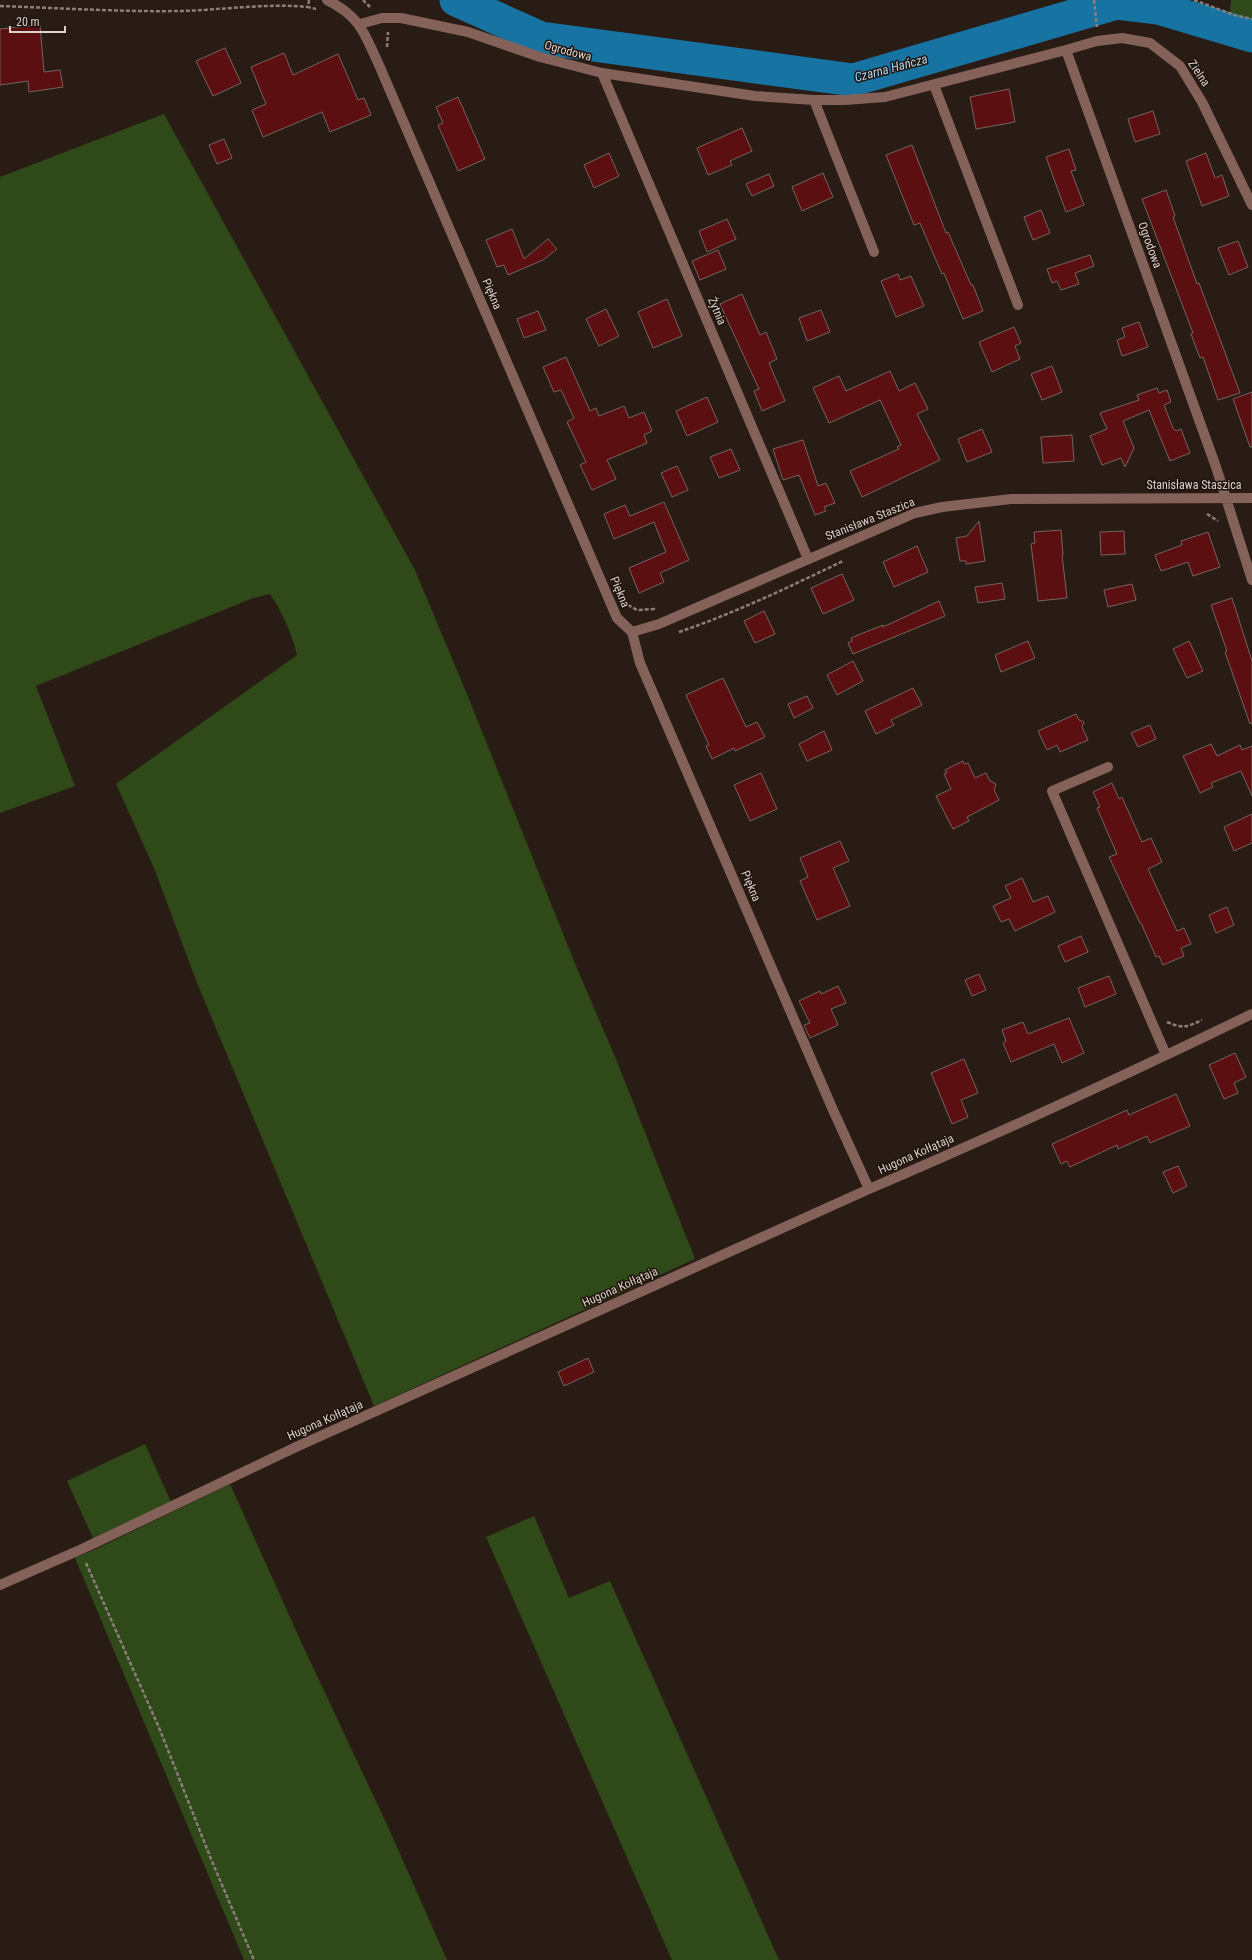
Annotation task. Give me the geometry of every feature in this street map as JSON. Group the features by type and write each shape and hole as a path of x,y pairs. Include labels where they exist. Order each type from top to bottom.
{"street":[{"path":"327,0 341,7 360,24"},
{"name":"Ogrodowa","path":"360,24 382,18 401,18 468,32 540,57 602,73 755,96 814,100 845,100 885,97 1066,50 1213,460 1252,580"},
{"name":"Piękna","path":"360,24 617,618 632,632 643,670 826,1095 869,1189"},
{"name":"Zielna","path":"1066,50 1098,41 1122,38 1150,43 1180,66 1202,102 1252,205"},
{"name":"Żytnia","path":"602,73 808,559"},
{"path":"934,85 1018,305"},
{"path":"814,100 874,252"},
{"name":"Stanisława Staszica","path":"632,632 659,624 915,513 949,506 1011,499 1252,498"},
{"path":"1108,767 1052,791 1166,1056"},
{"name":"Hugona Kołłątaja","path":"0,1585 82,1549 296,1447 869,1189 930,1163 1166,1056 1252,1014"}],"path":[{"path":"1094,0 1096,23"},
{"path":"1194,0 1234,15 1252,19"},
{"path":"0,6 132,11 214,10 293,6 308,7"},
{"path":"1202,514 1210,514 1223,525"},
{"path":"674,634 705,624 844,561"},
{"path":"1162,1016 1167,1022 1179,1027 1189,1026 1209,1017"},
{"path":"82,1549 92,1577 163,1737 211,1859 254,1960"}],"green space":[{"path":"1231,0 1252,0 1252,24 1229,19"},
{"path":"164,114 415,570 469,699 576,966 616,1059 695,1259 374,1406 197,983 154,868 116,784 297,655 286,623 270,594 253,598 36,686 75,786 0,813 0,177"},
{"path":"145,1444 171,1502 93,1538 67,1481"},
{"path":"230,1484 303,1646 389,1829 447,1960 244,1960 75,1558"},
{"path":"534,1516 569,1598 610,1581 779,1960 672,1960 486,1537"}],"building":[{"path":"40,25 44,72 60,70 63,87 29,92 28,81 0,85 0,29"},
{"path":"225,48 241,83 213,96 196,61"},
{"path":"284,53 293,75 338,54 358,100 364,98 371,115 330,132 322,112 263,137 252,110 266,104 251,67"},
{"path":"1009,89 1015,122 976,129 970,97"},
{"path":"458,97 485,159 458,171 438,125 443,123 436,107"},
{"path":"1153,111 1160,134 1135,142 1128,119"},
{"path":"742,128 752,151 730,161 732,165 708,175 697,148"},
{"path":"224,139 232,158 217,164 209,145"},
{"path":"912,145 946,233 948,232 971,285 973,285 983,311 963,319 944,273 942,274 920,223 914,225 886,155"},
{"path":"1069,149 1076,170 1071,171 1084,205 1066,212 1046,157"},
{"path":"609,153 619,176 594,188 584,165"},
{"path":"1206,153 1215,178 1222,175 1229,196 1202,206 1186,161"},
{"path":"823,173 833,197 802,211 792,187"},
{"path":"769,174 774,186 752,196 746,184"},
{"path":"1166,190 1175,216 1173,217 1197,284 1199,283 1240,393 1218,400 1203,357 1200,358 1191,334 1193,333 1142,199"},
{"path":"1041,210 1050,233 1033,240 1024,217"},
{"path":"727,219 736,239 707,252 699,231"},
{"path":"512,229 524,259 548,239 557,249 543,260 508,275 504,265 497,267 486,240"},
{"path":"1238,241 1248,267 1229,275 1218,248"},
{"path":"718,250 726,269 700,280 692,261"},
{"path":"1090,255 1094,266 1075,273 1079,284 1061,290 1057,281 1052,283 1047,269"},
{"path":"898,274 900,280 911,276 924,306 896,317 881,281"},
{"path":"742,294 760,335 766,332 777,359 769,363 785,401 762,411 754,391 759,389 720,304"},
{"path":"667,299 682,336 653,348 638,312"},
{"path":"606,309 619,336 599,346 586,319"},
{"path":"821,310 830,332 807,341 799,318"},
{"path":"538,311 546,330 524,338 517,319"},
{"path":"1139,322 1148,347 1122,356 1117,340 1125,337 1122,328"},
{"path":"1014,327 1021,343 1015,346 1020,359 992,372 979,342"},
{"path":"566,357 590,411 596,408 599,416 624,406 629,418 644,412 652,431 644,435 647,443 607,460 616,479 592,490 580,465 586,462 567,422 574,418 561,390 554,392 543,367"},
{"path":"1052,366 1062,392 1042,400 1031,374"},
{"path":"890,371 899,391 915,383 928,409 917,414 940,460 862,497 850,471 899,449 897,447 901,445 880,400 829,423 813,388 839,376 846,391"},
{"path":"1157,388 1159,393 1167,390 1171,402 1164,405 1173,428 1176,431 1181,429 1190,453 1170,461 1149,410 1123,421 1134,448 1125,467 1121,458 1102,465 1090,436 1107,429 1100,413 1139,400 1137,395"},
{"path":"1252,392 1252,447 1250,447 1233,399"},
{"path":"707,397 718,422 687,436 676,411"},
{"path":"982,429 992,452 967,462 958,439"},
{"path":"1072,435 1074,461 1043,463 1041,437"},
{"path":"803,440 818,486 826,483 835,503 824,507 826,511 815,515 799,475 783,480 773,449"},
{"path":"731,449 740,470 719,478 710,457"},
{"path":"677,466 688,490 672,497 661,473"},
{"path":"664,502 689,560 660,573 664,582 639,593 629,568 666,552 654,522 614,539 604,514 625,505 630,516"},
{"path":"979,521 985,561 966,564 966,561 960,561 956,538 967,536"},
{"path":"1061,530 1062,555 1067,598 1038,601 1031,544 1035,543 1034,532"},
{"path":"1124,531 1125,554 1101,555 1100,532"},
{"path":"1208,532 1220,567 1193,576 1188,562 1161,571 1155,555 1182,545 1181,541"},
{"path":"917,546 928,572 894,587 883,562"},
{"path":"842,574 854,600 823,614 811,588"},
{"path":"1002,583 1005,599 978,603 975,587"},
{"path":"1132,584 1136,600 1108,607 1104,590"},
{"path":"1232,598 1252,661 1252,723 1250,724 1225,652 1227,651 1211,605"},
{"path":"939,601 945,616 853,654 848,643 852,641 851,638 883,625 883,627"},
{"path":"764,611 775,634 755,643 744,621"},
{"path":"1028,641 1035,658 1001,672 995,655"},
{"path":"1189,641 1203,671 1187,678 1173,649"},
{"path":"853,661 863,681 837,695 827,675"},
{"path":"723,678 746,727 757,722 765,737 735,751 734,748 712,759 706,746 709,745 686,695"},
{"path":"913,688 922,705 891,720 894,725 876,734 865,711"},
{"path":"807,696 813,708 794,718 788,704"},
{"path":"1076,714 1079,720 1084,722 1082,727 1088,740 1060,752 1057,745 1047,750 1038,731"},
{"path":"1150,725 1156,739 1138,747 1131,733"},
{"path":"824,731 832,750 807,761 799,744"},
{"path":"1211,744 1217,756 1240,745 1242,750 1252,746 1252,796 1241,771 1211,783 1213,787 1200,793 1183,756"},
{"path":"963,761 964,764 968,763 975,778 986,773 990,781 996,784 994,790 999,800 967,817 969,821 953,829 936,796 951,789 944,774 947,773 945,770"},
{"path":"761,773 777,809 750,821 734,785"},
{"path":"1112,783 1119,799 1122,797 1142,842 1151,838 1162,862 1148,869 1177,931 1184,928 1191,944 1181,948 1184,956 1163,965 1159,956 1156,957 1109,857 1117,854 1097,808 1100,807 1093,792"},
{"path":"1252,814 1252,843 1234,851 1224,827"},
{"path":"840,841 849,861 833,868 850,906 817,920 800,881 808,877 800,858"},
{"path":"1022,878 1033,902 1048,896 1055,912 1015,931 1009,919 1001,922 993,906 1011,898 1005,886"},
{"path":"1227,907 1234,925 1216,933 1209,915"},
{"path":"1081,936 1088,952 1065,962 1058,946"},
{"path":"979,974 986,990 972,996 965,980"},
{"path":"1109,976 1116,994 1085,1007 1078,988"},
{"path":"838,986 846,1003 831,1009 838,1025 810,1038 804,1025 810,1023 799,1001 820,991 821,994"},
{"path":"1069,1018 1084,1053 1062,1063 1054,1044 1011,1062 1003,1043 1006,1041 1002,1030 1023,1022 1028,1034"},
{"path":"1235,1053 1246,1077 1234,1083 1238,1093 1224,1099 1209,1065"},
{"path":"964,1059 978,1093 961,1100 968,1117 952,1124 931,1073"},
{"path":"1176,1094 1190,1126 1150,1143 1147,1136 1118,1149 1117,1145 1070,1167 1067,1161 1061,1164 1052,1144 1127,1110 1129,1115"},
{"path":"1178,1166 1187,1186 1173,1193 1163,1172"},
{"path":"588,1358 594,1372 564,1386 558,1372"}],"waterway":[{"name":"Czarna Hańcza","path":"456,0 541,38 853,80 1117,3 1158,8 1252,36"}]}
